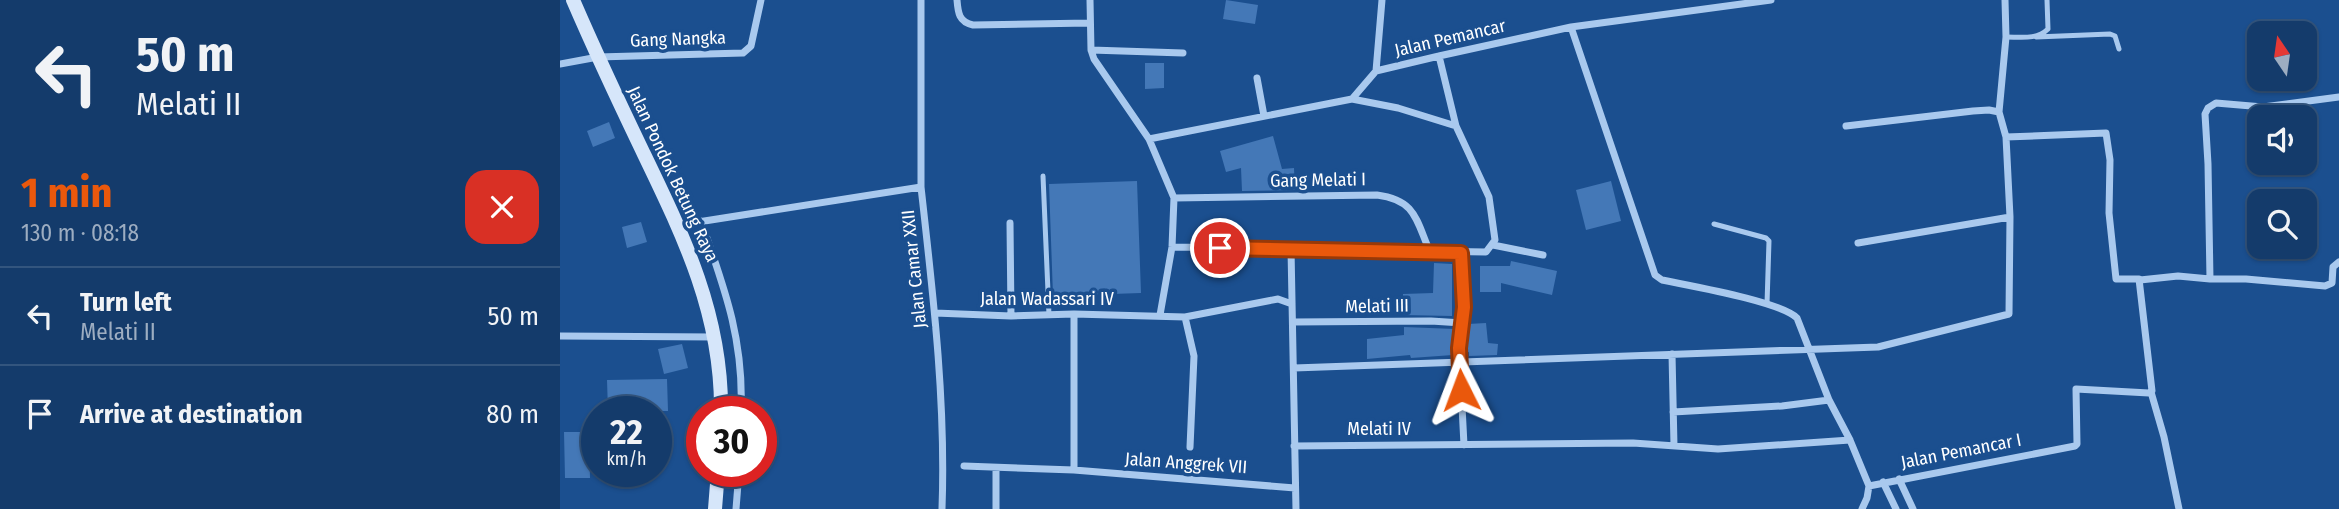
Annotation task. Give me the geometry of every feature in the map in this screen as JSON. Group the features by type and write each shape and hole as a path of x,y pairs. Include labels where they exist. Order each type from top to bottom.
{"main road":[{"name":"Jalan Pondok Betung Raya","path":"573,0 678,225 704,292 715,337 721,396"},
{"path":"715,509 717,487"}],"street":[{"name":"Gang Nangka","path":"560,64 598,57 743,53 751,46 761,0"},
{"path":"921,0 921,187"},
{"path":"957,0 961,20 973,25 1089,23"},
{"path":"1090,0 1091,50 1100,69 1149,139 1174,198 1172,247 1160,315"},
{"path":"1376,71 1382,0"},
{"name":"Jalan Pemancar","path":"1352,99 1376,71 1439,56 1571,27 1731,3 1771,0"},
{"path":"1294,368 1878,347 2009,314 2010,217 2006,137 2001,116 2006,37 2005,0"},
{"path":"1571,27 1655,275 1787,310 1797,318 1829,400 1850,440 1868,485 1867,498 1862,509"},
{"path":"1091,50 1182,53"},
{"path":"1172,247 1486,252 1493,245 1494,229 1489,197 1456,126 1439,56"},
{"path":"1257,78 1264,116"},
{"path":"2210,279 2205,114 2208,108 2216,103 2263,107 2339,97"},
{"path":"1149,139 1352,99 1398,108 1456,126"},
{"path":"1846,126 1973,111 1989,110 2001,116"},
{"path":"2006,137 2106,133 2110,160 2109,213 2116,280 2178,276 2325,286 2332,283 2333,267 2339,262"},
{"name":"Jalan Camar XXII","path":"678,225 921,187 935,313 943,457 942,509"},
{"name":"Gang Melati I","path":"1174,198 1394,197 1403,201 1414,215 1430,252"},
{"path":"1858,243 2010,217"},
{"path":"701,221 734,322 741,396"},
{"path":"1010,223 1011,316"},
{"path":"1493,245 1543,255"},
{"path":"1291,249 1296,509"},
{"path":"1461,253 1464,307 1459,362 1464,445"},
{"path":"2140,280 2150,393 2164,437 2179,509"},
{"name":"Jalan Wadassari IV","path":"935,313 1189,317 1278,299 1292,304"},
{"path":"1074,314 1074,470"},
{"path":"1189,317 1194,356 1190,447"},
{"name":"Melati III","path":"1293,322 1462,323"},
{"path":"560,336 715,337"},
{"path":"1672,354 1674,446"},
{"name":"Jalan Pemancar I","path":"1868,485 2075,446 2075,391 2078,388 2150,393"},
{"path":"1673,412 1782,406 1829,400"},
{"name":"Melati IV","path":"1294,446 1633,443 1718,449 1850,440"},
{"name":"Jalan Anggrek VII","path":"964,466 1074,470 1295,488"},
{"path":"996,468 996,509"},
{"path":"1899,479 1913,509"},
{"path":"1883,482 1896,509"},
{"path":"736,509 738,487"}],"lane":[{"path":"2036,37 2048,29 2048,0"},
{"path":"2006,37 2110,34 2115,36 2119,49"},
{"path":"1043,176 1049,314"},
{"path":"1714,224 1769,241 1767,304"}],"building":[{"path":"1226,0 1258,5 1255,24 1223,19"},
{"path":"1145,63 1164,63 1164,88 1145,89"},
{"path":"609,122 615,138 593,147 587,131"},
{"path":"1273,136 1282,169 1294,168 1295,190 1242,191 1241,168 1226,172 1220,151"},
{"path":"1137,181 1141,293 1053,296 1049,184"},
{"path":"1611,181 1621,221 1586,230 1576,190"},
{"path":"641,222 647,242 627,248 622,227"},
{"path":"1511,261 1557,271 1552,295 1501,283 1501,292 1480,292 1480,266 1510,266"},
{"path":"1434,263 1452,264 1452,316 1403,315 1403,294 1433,293"},
{"path":"1486,323 1488,343 1498,344 1497,355 1469,356 1469,352 1465,353 1468,324"},
{"path":"1404,327 1455,329 1453,355 1367,359 1367,339 1404,335"},
{"path":"682,344 688,368 664,374 658,349"},
{"path":"667,379 668,396 608,396 607,380"},
{"path":"564,432 581,432 581,478 565,478"}],"route":[{"path":"1220,248 1461,253 1464,307 1459,348 1461,390"}]}
